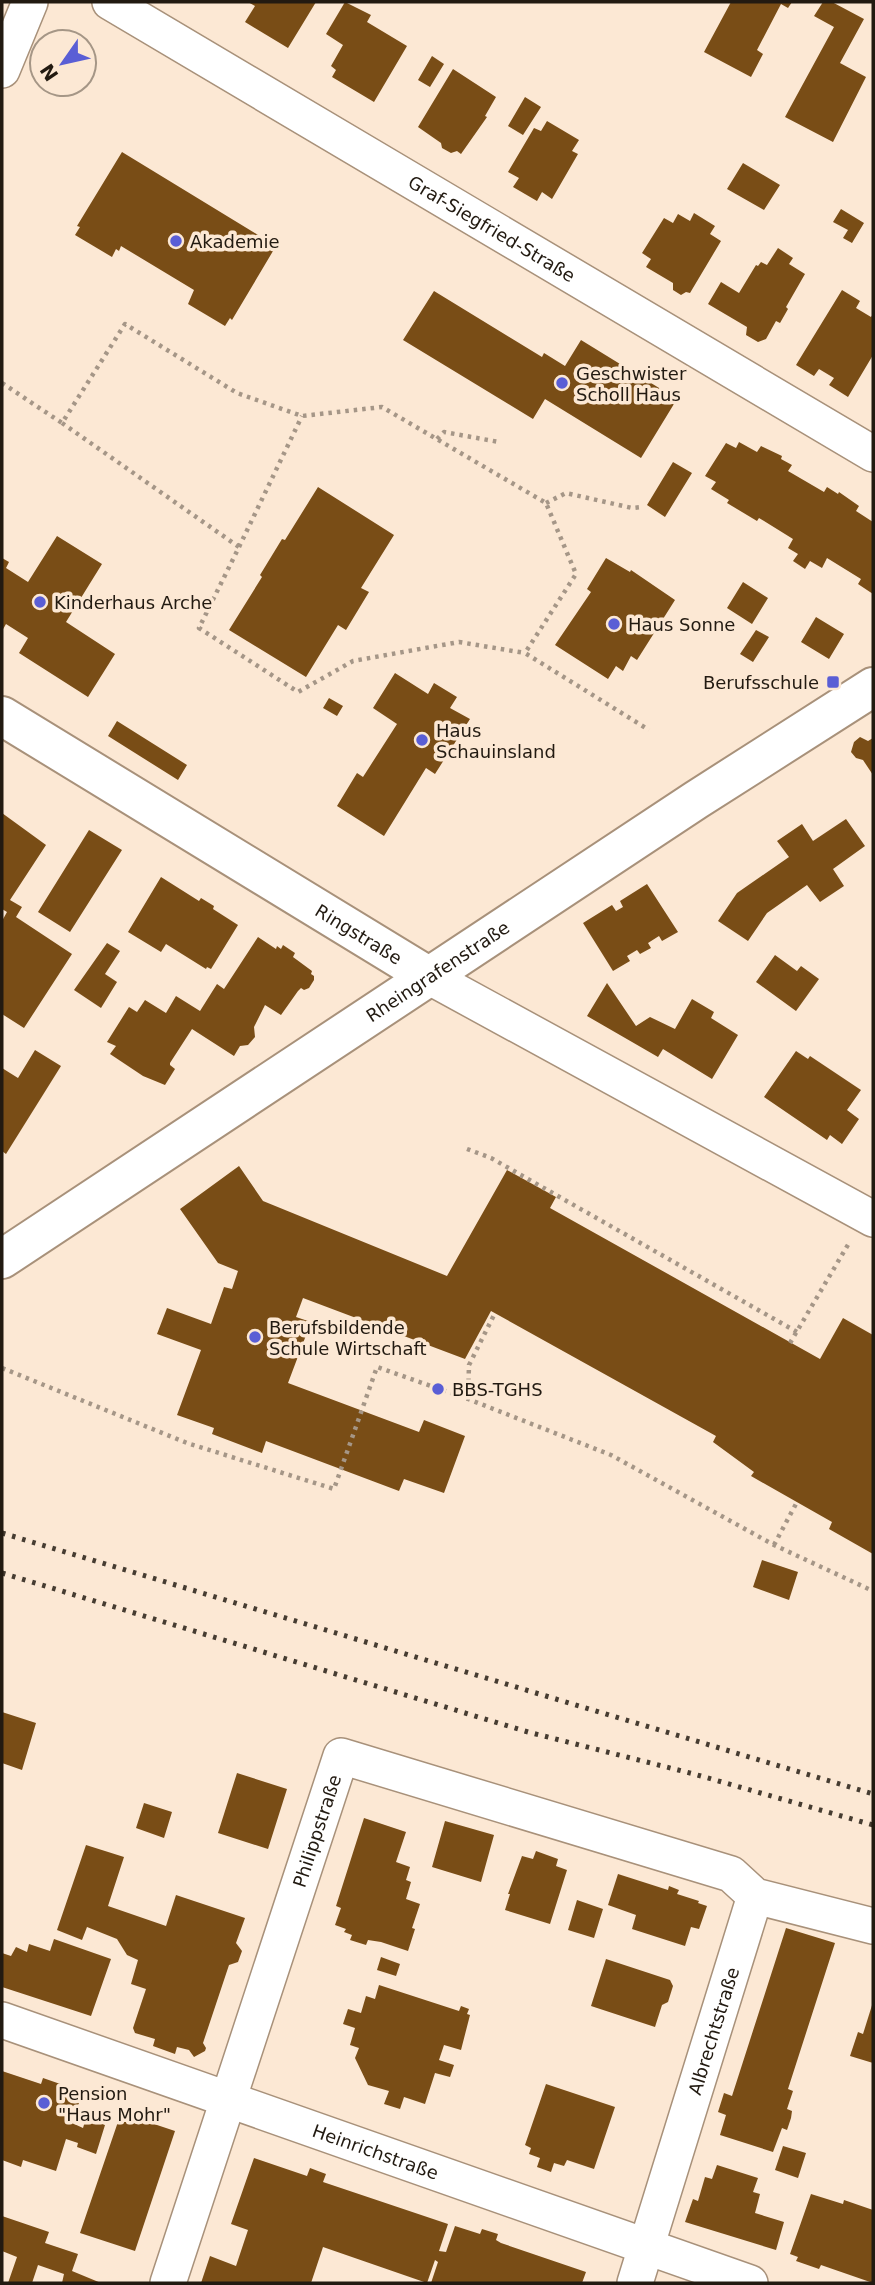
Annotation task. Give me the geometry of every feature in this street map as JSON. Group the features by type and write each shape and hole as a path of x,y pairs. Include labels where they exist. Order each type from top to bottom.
{"street":[{"path":"2,70 30,2"},
{"name":"Graf-Siegfried-Straße","path":"110,2 873,454"},
{"name":"Rheingrafenstraße","path":"2,1259 428,976 873,687"},
{"name":"Ringstraße","path":"2,716 428,976 869,1217"},
{"name":"Philippstraße","path":"168,2283 341,1756 731,1874 755,1896"},
{"path":"755,1896 873,1926"},
{"name":"Albrechtstraße","path":"635,2283 755,1896"},
{"name":"Heinrichstraße","path":"2,2020 750,2283"}],"path":[{"path":"62,423 125,324 237,393 302,416 383,407 546,503 576,574 525,653"},
{"path":"2,383 239,547"},
{"path":"302,416 199,628 298,692 353,661 459,642 525,653 649,730"},
{"path":"437,439 444,432 499,442"},
{"path":"546,503 566,493 632,508 642,507"},
{"path":"467,1149 491,1158 797,1332"},
{"path":"790,1343 869,1217"},
{"path":"468,1399 469,1365 495,1313"},
{"path":"465,1359 469,1365"},
{"path":"2,1368 187,1443 334,1489 377,1367 611,1455 774,1545 873,1591"},
{"path":"774,1545 797,1502"}],"building":[{"path":"248,2 316,2 288,48 245,22 255,6"},
{"path":"345,2 371,15 367,22 407,46 374,102 332,77 336,70 331,66 343,45 326,34"},
{"path":"731,2 792,2 788,8 781,4 757,50 763,54 751,77 704,52"},
{"path":"823,2 832,2 864,19 840,63 866,77 833,142 785,117 834,27 814,16"},
{"path":"432,56 444,64 430,87 418,80"},
{"path":"453,69 496,97 485,116 487,117 461,154 442,148 441,143 418,127"},
{"path":"525,97 541,107 523,135 508,126"},
{"path":"547,121 579,140 572,151 578,154 552,199 542,192 537,201 513,187 519,178 508,172 534,128 541,131"},
{"name":"Akademie","path":"122,152 276,246 232,320 230,318 225,326 188,304 194,290 121,246 112,257 75,235 80,227 77,226"},
{"path":"743,163 780,185 764,210 727,189"},
{"path":"841,209 864,223 852,243 843,238 848,230 833,222"},
{"path":"694,213 715,226 710,234 721,241 690,293 681,295 673,290 673,283 646,267 651,259 642,253 664,218 673,223 678,214 690,221"},
{"path":"778,248 793,258 789,264 805,274 780,323 776,321 766,339 758,342 746,335 747,327 708,304 721,282 739,293 756,265 761,262 767,265"},
{"path":"842,290 860,301 856,308 871,317 873,314 873,355 848,397 829,385 834,378 819,369 814,376 796,365"},
{"name":"Geschwister Scholl Haus","path":"434,291 542,357 544,353 565,366 581,340 677,399 641,458 545,399 533,419 403,340"},
{"path":"739,442 757,452 761,446 782,456 781,459 792,465 788,471 824,492 827,487 838,494 839,492 859,506 856,511 873,522 873,594 858,584 861,579 827,558 822,568 810,561 805,569 793,561 798,554 788,548 793,539 759,518 757,521 727,503 729,500 711,489 716,482 705,476 726,443 736,448"},
{"path":"673,462 692,473 665,517 647,505"},
{"path":"318,487 394,535 361,588 369,592 346,630 338,625 306,677 229,630 282,539 285,540"},
{"name":"Kinderhaus Arche","path":"57,536 102,564 66,622 115,654 88,697 19,653 28,638 6,624 2,631 2,558 9,562 6,568 28,582"},
{"name":"Haus Sonne","path":"606,558 630,572 631,570 675,600 637,660 631,656 623,671 616,666 608,679 555,645 591,592 587,589"},
{"path":"743,582 768,598 752,624 727,608"},
{"path":"816,617 844,634 829,659 801,642"},
{"path":"756,630 769,637 753,662 740,654"},
{"name":"Haus Schauinsland","path":"395,673 428,694 434,683 457,697 450,708 470,719 435,774 426,768 384,836 337,806 357,773 363,777 397,724 373,708"},
{"path":"329,698 343,706 337,716 323,708"},
{"path":"117,721 187,765 178,780 108,736"},
{"path":"860,737 868,741 873,738 873,775 863,760 856,758 851,752 854,742"},
{"path":"2,813 46,845 10,900 22,907 16,917 72,954 24,1028 2,1014 2,921 7,912 2,909"},
{"path":"846,819 865,846 833,869 844,886 820,902 807,885 767,913 748,941 718,921 737,893 789,857 777,841 802,824 813,841"},
{"path":"89,830 122,850 70,932 38,912"},
{"path":"161,877 199,901 201,898 214,906 213,909 238,925 211,969 206,969 166,944 161,952 128,932"},
{"path":"647,884 678,932 662,941 659,936 648,943 651,948 640,954 637,950 627,956 630,961 613,971 583,923 612,905 616,911 623,907 620,901"},
{"path":"258,937 276,949 277,946 281,949 283,945 295,953 293,957 312,971 314,980 309,988 301,988 298,991 281,1015 265,1005 254,1027 255,1037 248,1045 240,1046 234,1056 192,1029 170,1063 175,1069 165,1085 143,1076 110,1054 116,1046 107,1042 129,1007 137,1012 145,1000 166,1013 176,996 200,1011 217,984 224,989"},
{"path":"107,943 120,951 105,974 117,982 101,1008 74,990"},
{"path":"775,955 797,971 801,966 819,979 796,1011 756,982"},
{"path":"607,983 636,1026 650,1017 675,1029 692,999 714,1012 711,1018 738,1035 712,1079 663,1049 658,1057 587,1016"},
{"path":"35,1050 61,1066 6,1154 2,1151 2,1068 18,1078"},
{"path":"796,1051 808,1059 810,1056 861,1090 847,1110 859,1119 842,1144 830,1135 827,1140 764,1097"},
{"path":"239,1166 263,1201 447,1276 507,1170 556,1197 550,1208 820,1359 843,1318 873,1335 873,1554 829,1529 832,1522 751,1476 754,1472 713,1442 716,1436 491,1311 465,1359 303,1298 296,1317 311,1322 288,1383 419,1432 424,1420 465,1436 444,1493 404,1479 399,1491 266,1441 262,1453 212,1434 214,1428 177,1415 201,1350 157,1334 167,1308 211,1324 224,1287 232,1289 238,1271 218,1263 180,1209"},
{"path":"762,1560 798,1572 789,1600 753,1587"},
{"path":"2,1712 36,1723 22,1770 2,1763"},
{"path":"237,1773 287,1789 268,1849 218,1833"},
{"path":"144,1803 172,1812 164,1838 136,1828"},
{"path":"364,1818 406,1832 396,1862 410,1867 406,1880 411,1882 406,1899 420,1904 408,1951 381,1942 368,1940 366,1945 350,1940 352,1935 344,1932 346,1929 335,1925 341,1908 336,1906"},
{"path":"445,1821 494,1835 481,1882 432,1867"},
{"path":"86,1845 124,1857 108,1906 166,1926 176,1895 245,1918 236,1943 242,1951 238,1962 229,1965 203,2043 205,2051 194,2057 189,2050 177,2047 175,2054 153,2046 155,2039 135,2033 133,2028 146,1989 131,1984 138,1960 127,1955 117,1939 87,1927 82,1940 57,1930"},
{"path":"536,1851 558,1859 556,1866 567,1870 550,1924 505,1910 522,1856 533,1859"},
{"path":"618,1874 668,1890 669,1886 679,1890 677,1894 707,1906 699,1929 691,1927 685,1946 632,1929 636,1915 608,1905"},
{"path":"577,1900 603,1909 594,1938 568,1930"},
{"path":"786,1928 835,1943 788,2089 793,2091 787,2109 792,2111 791,2118 787,2130 782,2128 773,2152 720,2135 726,2115 718,2112 724,2093 732,2096"},
{"path":"54,1939 111,1959 91,2016 2,1987 2,1953 11,1956 16,1947 27,1952 29,1944 50,1951"},
{"path":"381,1957 400,1964 396,1976 377,1970"},
{"path":"606,1959 670,1980 673,1986 668,2002 662,2005 655,2027 591,2006"},
{"path":"379,1985 459,2011 461,2006 469,2009 467,2014 470,2015 461,2050 444,2045 439,2060 454,2065 450,2077 435,2073 425,2104 404,2097 400,2109 384,2104 389,2091 368,2085 355,2058 359,2048 350,2045 355,2028 343,2024 348,2009 361,2013 366,1996 375,1999"},
{"path":"873,2002 873,2063 850,2056 858,2032 863,2034"},
{"path":"2,2071 41,2084 43,2078 66,2086 65,2092 81,2097 72,2123 83,2128 86,2118 105,2125 96,2154 77,2147 78,2143 66,2139 56,2171 23,2160 21,2167 2,2160"},
{"path":"546,2084 615,2107 594,2169 567,2160 564,2166 554,2163 551,2172 537,2167 540,2158 529,2154 531,2148 525,2145"},
{"path":"121,2113 175,2131 135,2251 80,2233"},
{"path":"783,2146 806,2153 798,2178 775,2170"},
{"path":"254,2158 307,2176 310,2168 326,2174 323,2182 448,2224 439,2251 446,2252 455,2226 480,2234 482,2229 498,2234 496,2240 501,2243 586,2272 582,2283 431,2283 438,2262 435,2260 427,2283 323,2247 311,2283 201,2283 210,2256 236,2266 248,2230 231,2224"},
{"path":"717,2165 758,2178 753,2192 760,2194 755,2213 784,2222 776,2250 685,2222 693,2199 698,2201 705,2177 712,2179"},
{"path":"811,2194 843,2204 844,2200 873,2210 873,2283 821,2265 819,2269 796,2261 798,2257 790,2254"},
{"path":"2,2216 49,2232 45,2243 78,2254 72,2271 101,2283 62,2283 64,2274 38,2265 32,2283 8,2283 17,2257 2,2251"}],"railway":[{"path":"2,1533 873,1794"},
{"path":"2,1573 528,1732 694,1774 873,1825"}],"place":[{"name":"Akademie","path":"176,241"},
{"name":"Geschwister Scholl Haus","path":"562,383"},
{"name":"Kinderhaus Arche","path":"40,602"},
{"name":"Haus Sonne","path":"614,624"},
{"name":"Berufsschule","path":"833,682"},
{"name":"Haus Schauinsland","path":"422,740"},
{"name":"Berufsbildende Schule Wirtschaft","path":"255,1337"},
{"name":"BBS-TGHS","path":"438,1389"},
{"name":"Pension \"Haus Mohr\"","path":"44,2103"}]}
